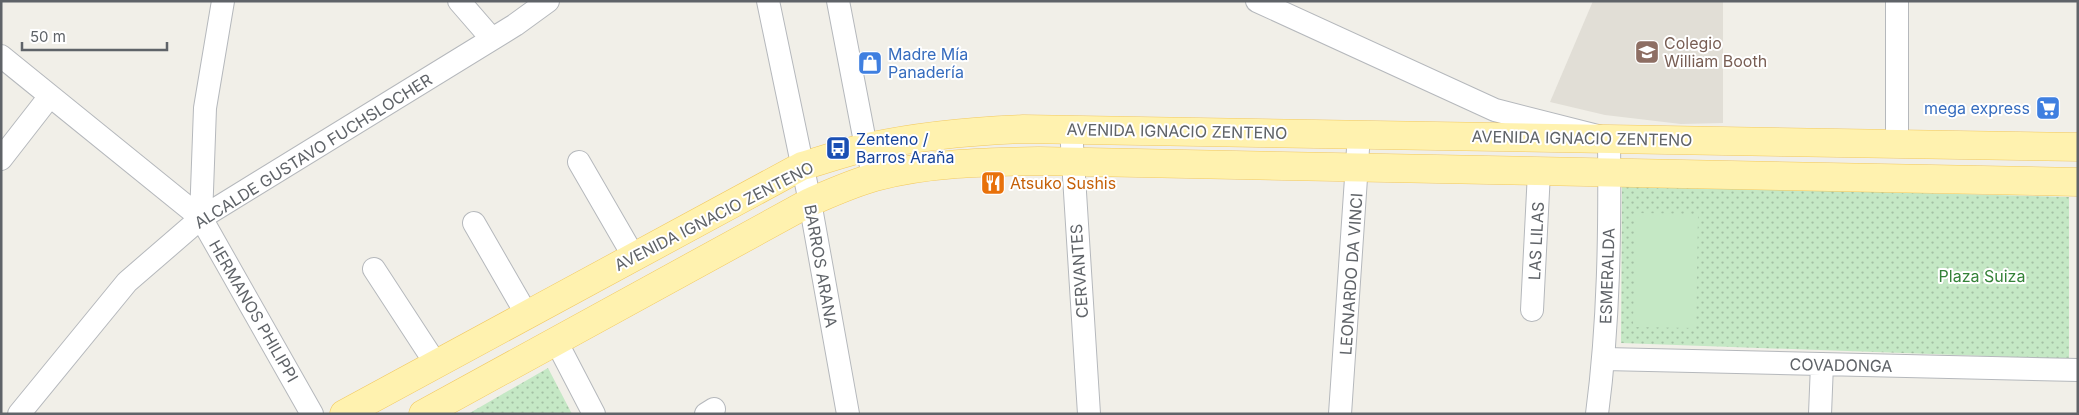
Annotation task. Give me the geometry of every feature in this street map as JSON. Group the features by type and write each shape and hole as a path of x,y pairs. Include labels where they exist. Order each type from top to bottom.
{"main road":[{"name":"AVENIDA IGNACIO ZENTENO","path":"344,414 802,166 902,140 975,131 1071,129 2078,147"},
{"name":"AVENIDA IGNACIO ZENTENO","path":"423,414 810,202 874,177 973,163 1072,163 2078,182"}],"street":[{"path":"459,1 492,39"},
{"name":"ALCALDE GUSTAVO FUCHSLOCHER","path":"19,414 127,282 201,218 492,39 548,1"},
{"name":"BARROS ARANA","path":"768,1 810,202 848,414"},
{"path":"838,1 866,148 874,177"},
{"path":"1257,1 1495,110 1609,138"},
{"path":"1897,1 1897,144"},
{"path":"201,218 205,108 220,3"},
{"path":"1,56 201,218"},
{"path":"1,160 50,96"},
{"path":"1478,136 1493,131 1495,110"},
{"name":"CERVANTES","path":"1071,129 1089,414"},
{"name":"LEONARDO DA VINCI","path":"1340,414 1359,134"},
{"name":"ESMERALDA","path":"1597,414 1605,360 1610,173 1609,138"},
{"path":"579,162 634,258"},
{"name":"LAS LILAS","path":"1532,310 1539,172"},
{"name":"HERMANOS PHILIPPI","path":"201,218 312,414"},
{"path":"474,223 527,315"},
{"path":"374,269 436,364"},
{"path":"556,341 594,414"},
{"name":"COVADONGA","path":"1605,360 2078,370"},
{"path":"1820,414 1822,364"}],"shaded area":[{"name":"Colegio William Booth","path":"1593,1 1723,1 1723,123 1681,124 1605,115 1550,102"}],"green space":[{"name":"Plaza Suiza","path":"1622,185 2069,197 2069,359 1621,343"},
{"path":"1636,213 1698,214 1696,328 1633,327"},
{"path":"548,368 572,414 468,414"}],"place":[{"name":"Colegio William Booth","path":"1647,52"},
{"name":"Madre Mía Panadería","path":"870,63"},
{"name":"mega express","path":"2048,108"},
{"name":"Zenteno / Barros Araña","path":"838,148"},
{"name":"Atsuko Sushis","path":"993,183"}]}
